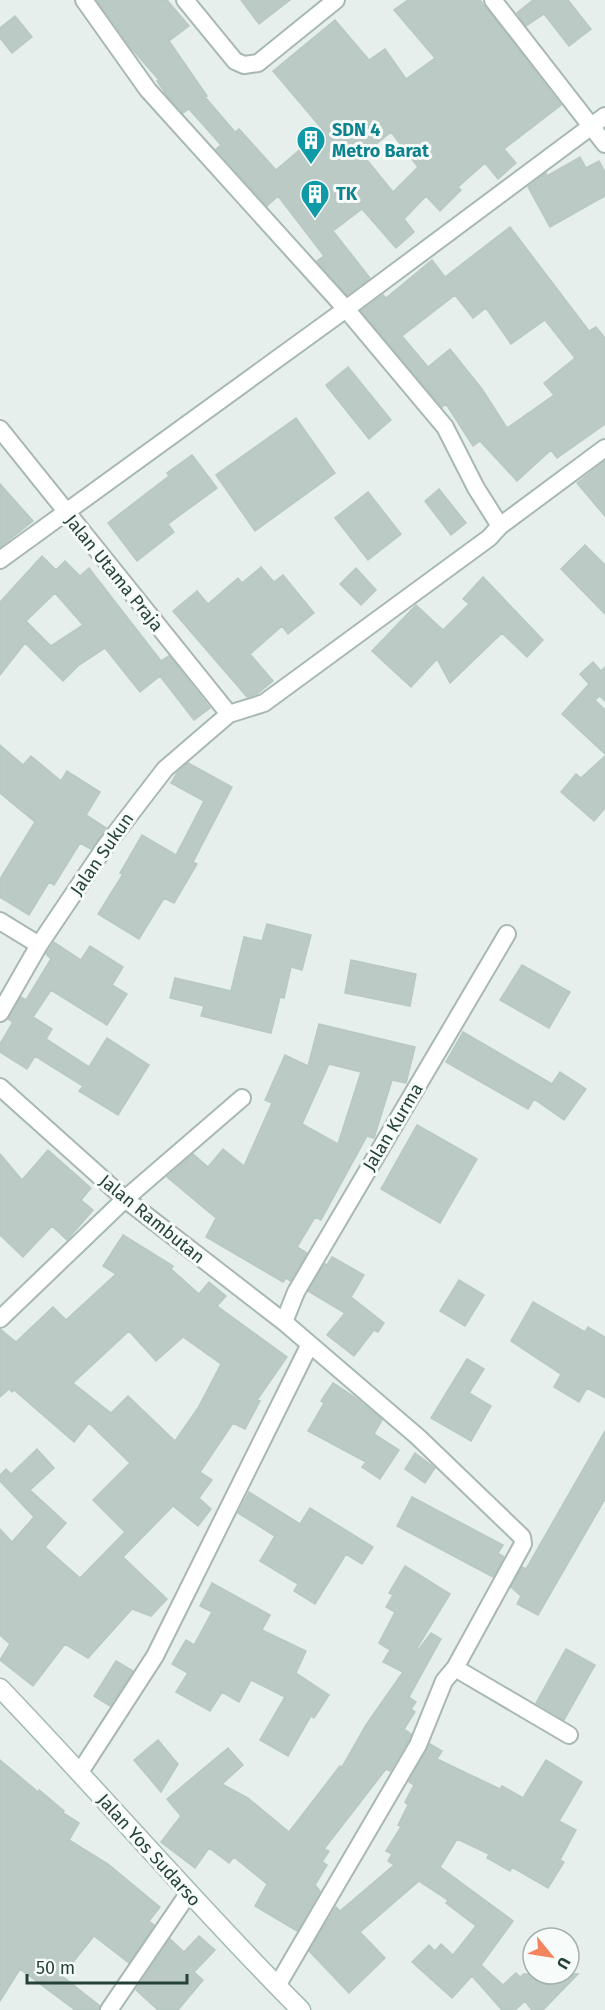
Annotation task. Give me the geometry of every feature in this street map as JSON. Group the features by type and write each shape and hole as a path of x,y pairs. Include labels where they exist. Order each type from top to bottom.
{"street":[{"path":"84,0 148,90 346,309 445,427 476,488 500,526"},
{"path":"185,0 235,61 249,66 258,63 336,0"},
{"path":"493,0 605,144"},
{"path":"0,560 346,309 605,116"},
{"name":"Jalan Utama Praja","path":"0,429 229,714"},
{"path":"229,714 264,703 489,538 500,526 605,448"},
{"name":"Jalan Sukun","path":"0,1013 39,945 105,847 165,769 229,714"},
{"path":"0,921 39,945"},
{"name":"Jalan Kurma","path":"284,1322 296,1292 507,934"},
{"name":"Jalan Rambutan","path":"0,1087 124,1199 284,1322 309,1346 418,1437 522,1537 523,1544 455,1668"},
{"path":"0,1319 124,1199 242,1098"},
{"path":"80,1772 155,1656 309,1346"},
{"path":"277,1986 418,1745 444,1681 455,1668 569,1735"},
{"name":"Jalan Yos Sudarso","path":"0,1688 80,1772 188,1894 301,2010"},
{"path":"109,2010 188,1894"}],"building":[{"path":"97,0 167,0 189,26 169,41 207,96 205,97 235,132 239,129 276,170 323,130 273,71 335,20 369,60 385,49 406,79 435,58 394,10 408,0 480,0 561,105 504,149 516,163 498,179 485,163 458,187 461,190 440,211 426,196 404,219 414,232 396,248 362,209 333,231 370,278 347,295 317,261 324,256 278,196 267,206 216,149 221,145 189,109 183,113 132,49","holes":["391,132 418,167 393,192 363,155"]},
{"path":"241,0 290,0 259,24"},
{"path":"533,0 568,0 591,29 569,46 544,14 526,26 517,13"},
{"path":"15,16 32,37 12,53 0,38 0,28"},
{"path":"580,157 586,168 599,161 605,172 605,196 550,227 528,187 546,173 547,176"},
{"path":"510,227 589,331 596,327 605,338 605,424 557,458 551,450 517,481 480,441 473,446 446,404 442,407 361,311 383,295 386,298 432,260 445,277","holes":["455,295 473,318 486,308 511,344 545,320 575,358 544,383 554,395 507,428 482,389 450,349 428,367 402,336"]},
{"path":"348,367 391,420 369,439 326,385"},
{"path":"296,418 335,473 255,531 216,475"},
{"path":"192,455 217,488 168,524 174,532 137,561 108,523 169,476 167,473"},
{"path":"605,461 605,516 577,483"},
{"path":"0,484 33,521 0,547"},
{"path":"439,489 466,523 451,535 425,501"},
{"path":"368,492 401,534 368,560 335,518"},
{"path":"585,545 605,565 605,614 561,569"},
{"path":"42,556 56,570 65,561 80,576 89,568 161,661 169,656 210,708 194,720 160,676 140,692 105,648 79,665 63,681 25,643 0,675 0,602","holes":["55,593 83,625 51,646 26,621"]},
{"path":"261,567 274,582 283,575 314,613 288,634 282,626 250,654 273,681 257,694 247,697 173,611 197,591 208,604 238,578 242,583"},
{"path":"356,568 376,590 361,605 340,584"},
{"path":"483,577 543,640 527,657 502,633 450,683 437,659 411,687 372,651 416,605 443,630 469,604 463,599"},
{"path":"593,662 601,671 605,667 605,701 600,696 595,700 605,710 605,754 562,714 589,684 580,674"},
{"path":"0,745 23,765 31,756 61,781 67,771 100,792 86,815 106,828 91,849 80,843 54,885 49,882 29,915 0,897 0,879 35,822 0,793"},
{"path":"605,756 605,808 594,821 561,792 576,774 581,778"},
{"path":"188,763 232,787 193,862 197,864 174,903 164,898 139,939 98,914 123,874 120,873 142,835 176,855 204,801 171,783 177,773"},
{"path":"267,924 311,935 302,970 291,967 284,998 280,997 271,1033 201,1016 204,1006 170,998 175,978 231,991 244,937 262,941"},
{"path":"54,942 81,960 90,946 123,967 112,985 127,994 107,1025 51,990 33,1017 52,1029 46,1039 89,1067 107,1038 149,1065 118,1115 79,1091 83,1086 35,1056 27,1069 0,1052 0,1044 13,1022 8,1019 21,997 26,1000 51,959 46,954"},
{"path":"351,960 416,974 410,1006 345,993"},
{"path":"522,965 570,992 549,1028 500,1000"},
{"path":"319,1024 415,1047 406,1083 392,1080 374,1138 367,1136 321,1220 315,1217 297,1247 307,1253 290,1281 286,1278 283,1282 206,1237 216,1218 167,1177 193,1154 208,1167 223,1149 244,1166 272,1103 265,1100 285,1055 308,1066","holes":["329,1064 361,1072 338,1144 302,1124"]},
{"path":"463,1032 552,1084 560,1072 586,1089 564,1120 534,1099 528,1109 446,1062"},
{"path":"417,1125 477,1159 440,1223 381,1189"},
{"path":"48,1150 91,1188 81,1200 93,1210 67,1240 52,1226 23,1257 0,1235 0,1154 22,1180"},
{"path":"123,1235 173,1266 171,1269 199,1294 209,1282 226,1296 217,1306 287,1357 257,1400 260,1401 245,1429 233,1423 200,1472 212,1480 199,1498 211,1509 198,1526 173,1506 123,1557 167,1599 151,1616 132,1609 88,1658 65,1644 33,1686 0,1660 10,1644 0,1635 0,1529 12,1542 34,1517 0,1481 0,1475 6,1469 11,1474 37,1449 54,1468 30,1490 66,1523 45,1547 80,1578 125,1532 93,1500 130,1463 89,1423 74,1442 14,1390 12,1392 9,1389 0,1397 0,1329 16,1342 53,1307 66,1320 116,1274 103,1266","holes":["129,1331 156,1361 183,1337 221,1364 198,1408 175,1441 128,1396 111,1413 73,1383"]},
{"path":"332,1257 364,1275 351,1297 384,1323 378,1332 374,1330 354,1356 327,1335 345,1313 308,1291"},
{"path":"459,1280 484,1295 465,1326 440,1311"},
{"path":"533,1302 585,1332 588,1327 605,1337 605,1398 587,1388 579,1402 554,1387 561,1374 511,1341"},
{"path":"467,1359 484,1369 469,1393 491,1406 471,1441 431,1418"},
{"path":"333,1383 356,1398 382,1420 374,1434 399,1450 380,1479 362,1467 366,1462 308,1431 324,1403 321,1401"},
{"path":"605,1431 605,1499 538,1615 517,1604 521,1596 511,1587 522,1567 526,1569"},
{"path":"415,1453 435,1468 425,1483 405,1469"},
{"path":"249,1492 300,1524 310,1508 373,1547 362,1564 346,1554 315,1604 294,1591 298,1584 260,1561 275,1536 238,1513"},
{"path":"412,1497 503,1545 498,1553 504,1557 493,1577 397,1526"},
{"path":"405,1566 450,1594 417,1648 419,1649 431,1633 441,1639 409,1697 416,1702 411,1709 415,1712 404,1729 411,1734 409,1740 390,1771 386,1769 324,1849 329,1851 322,1862 327,1865 315,1885 320,1891 297,1931 255,1906 267,1884 234,1857 229,1863 209,1848 195,1868 161,1842 181,1816 167,1799 228,1748 243,1765 222,1784 248,1798 289,1832 340,1766 342,1767 366,1725 403,1672 383,1662 390,1650 379,1643 395,1612 386,1607 393,1595 389,1593"},
{"path":"212,1583 270,1615 262,1630 306,1651 296,1673 329,1695 314,1718 311,1716 288,1756 260,1740 285,1697 251,1680 239,1702 222,1692 210,1711 176,1692 188,1673 172,1664 186,1640 194,1645 212,1612 200,1606"},
{"path":"566,1649 595,1665 564,1720 536,1703"},
{"path":"116,1661 133,1671 110,1706 94,1696"},
{"path":"158,1740 178,1764 161,1792 134,1760"},
{"path":"430,1744 442,1751 437,1759 500,1789 502,1786 523,1798 546,1760 582,1782 559,1821 576,1830 560,1860 564,1862 548,1888 512,1867 510,1871 487,1858 489,1854 457,1839 440,1867 513,1921 481,1965 503,1985 516,1973 521,1976 521,1986 566,1986 543,2010 532,2010 525,2001 515,2010 502,2010 472,1976 452,1998 412,1962 429,1945 435,1951 441,1944 453,1955 476,1926 446,1903 448,1900 419,1881 360,1932 385,1958 349,1993 309,1951 336,1907 340,1911 394,1865 388,1861 392,1854 386,1851 401,1827 398,1825 408,1805 405,1802 414,1785 409,1782"},
{"path":"0,1760 64,1811 63,1813 79,1823 69,1840 108,1864 160,1907 149,1921 154,1925 129,1963 94,1936 62,1976 100,2006 99,2010 75,2010 20,1969 0,2001"},
{"path":"199,1936 215,1950 194,1972 203,1980 178,2010 158,2010 136,1990 170,1939 184,1952"}],"place":[{"name":"SDN 4 Metro Barat","path":"311,166"},
{"name":"TK","path":"315,220"}]}
